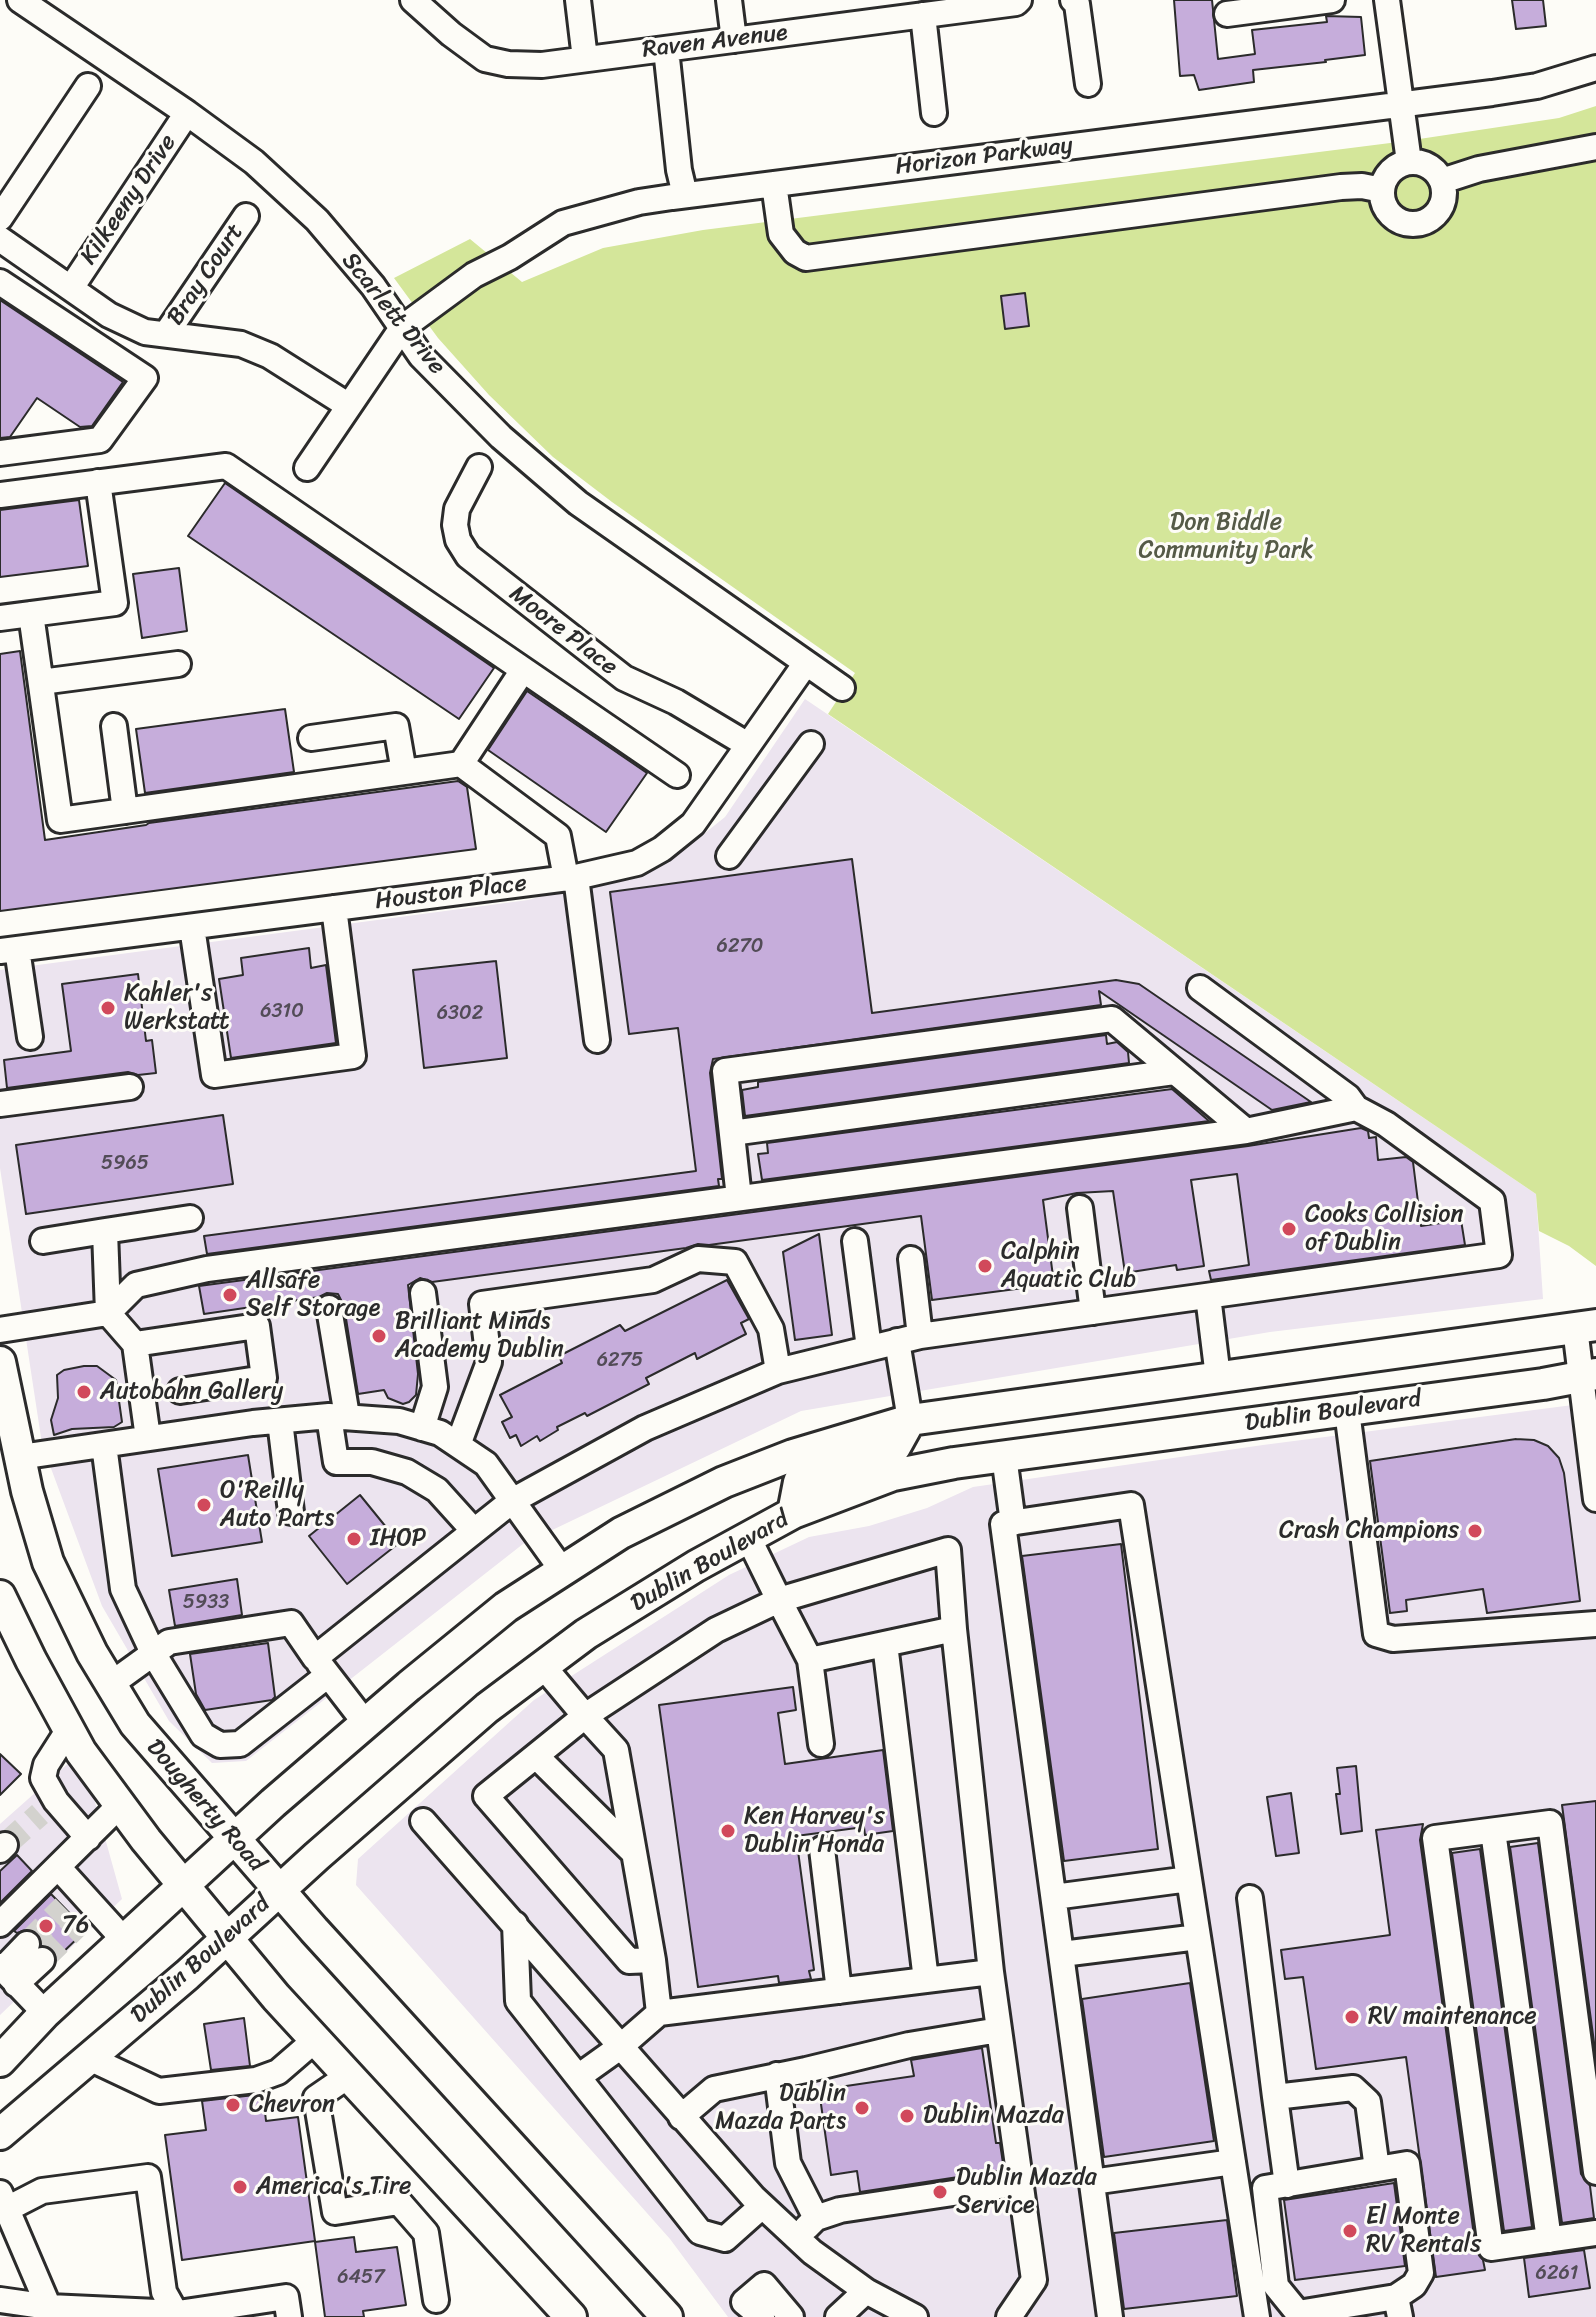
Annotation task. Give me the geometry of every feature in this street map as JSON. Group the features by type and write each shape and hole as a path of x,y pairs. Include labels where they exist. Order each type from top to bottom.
{"main road":[{"name":"Dublin Boulevard","path":"0,2061 45,2013 234,1840 506,1607 621,1533 724,1482 793,1455 910,1420 1586,1327"},
{"name":"Dougherty Road","path":"0,1362 36,1526 48,1562 92,1653 135,1724 279,1891 667,2317"},
{"name":"Dublin Boulevard","path":"0,2134 227,1939 475,1718 586,1634 696,1566 793,1513 893,1475 1004,1456 1588,1376"},
{"path":"793,1513 799,1482 895,1447 910,1420"},
{"path":"4,1616 81,1752 184,1886 276,1997 571,2317"}],"street":[{"name":"Scarlett Drive","path":"20,0 254,162 317,220 373,286 421,356 501,437 578,503 842,688"},
{"path":"578,0 585,59"},
{"path":"729,0 734,40"},
{"name":"Raven Avenue","path":"424,4 451,34 485,59 508,64 542,65 734,40 882,10 923,15 1016,3 1019,0"},
{"path":"1073,0 1077,4 1088,84"},
{"path":"1227,14 1332,0"},
{"path":"1387,0 1409,162"},
{"path":"923,15 934,113"},
{"path":"666,49 679,170 685,195"},
{"name":"Horizon Parkway","path":"307,468 402,328 474,275 510,257 563,223 639,202 685,195 1537,86 1596,68"},
{"path":"0,218 88,86"},
{"name":"Kilkeeny Drive","path":"71,288 187,113"},
{"path":"1442,181 1479,169 1596,147"},
{"path":"1409,162 1429,166 1442,181 1444,191 1439,210 1433,217 1417,224 1407,224 1385,208 1382,190 1391,171 1409,162"},
{"path":"774,184 781,234 795,252 806,258 1341,187 1362,186 1382,190"},
{"name":"Bray Court","path":"166,334 246,216"},
{"path":"0,239 109,315 145,332 241,344 270,356 349,406"},
{"path":"0,282 145,378 100,440 0,453"},
{"path":"0,495 226,466 677,775"},
{"name":"Moore Place","path":"479,467 457,509 455,525 458,540 468,556 624,678 676,702 748,745"},
{"path":"0,618 115,603 98,482"},
{"path":"31,614 60,820 461,764 558,836 571,878 597,1040"},
{"name":"Houston Place","path":"9,950 571,878 637,863 662,849 693,824 806,663"},
{"path":"41,682 178,664"},
{"path":"461,764 523,670"},
{"path":"114,726 125,811"},
{"path":"311,738 396,726 404,772"},
{"path":"729,856 811,744"},
{"path":"192,927 214,1075 353,1056 334,908"},
{"path":"9,950 30,1037"},
{"path":"104,1445 123,1589 153,1653 203,1735 220,1745 240,1744 322,1666 512,1501 645,1428 778,1371 909,1338 1499,1255 1492,1201 1386,1124 1356,1108 1348,1097 1200,988"},
{"path":"739,1198 725,1071 1112,1019 1246,1131"},
{"path":"732,1133 1174,1072"},
{"path":"0,1104 130,1087"},
{"path":"0,1330 108,1313 136,1285 207,1269 1246,1131 1356,1108"},
{"path":"1080,1208 1093,1312"},
{"path":"43,1241 190,1218"},
{"path":"105,1231 108,1313 135,1344 148,1438"},
{"path":"855,1241 869,1348"},
{"path":"458,1445 489,1362 482,1304 653,1280 698,1259 735,1262 771,1329 778,1371"},
{"path":"910,1420 911,1259"},
{"path":"422,1428 435,1387 423,1293"},
{"path":"1208,1296 1218,1377"},
{"path":"329,1308 338,1416 336,1462 372,1462 407,1472 437,1490 474,1531"},
{"path":"135,1344 257,1326 264,1378 180,1391"},
{"path":"1586,1327 1596,1499"},
{"path":"1347,1411 1376,1634 1393,1639 1596,1624"},
{"path":"20,1457 280,1421 338,1416 387,1418 440,1433 486,1464 562,1570"},
{"path":"280,1421 291,1512"},
{"path":"1004,1456 1013,1523"},
{"path":"1110,2317 1003,1524 1131,1505 1257,2317"},
{"path":"748,1537 810,1660 821,1744"},
{"path":"653,1960 629,1961 486,1796 585,1716 716,1630 779,1600 948,1550 991,1972 1034,2280 1009,2317"},
{"path":"111,1684 169,1642 291,1623 366,1724"},
{"path":"810,1660 954,1629"},
{"path":"885,1644 926,1980"},
{"path":"543,1666 616,1750 653,1960 659,2013"},
{"path":"69,1729 46,1765 43,1778 48,1807 88,1838"},
{"path":"536,1756 634,1853"},
{"path":"0,1924 120,1805"},
{"path":"423,1821 762,2206 812,2252 866,2291 915,2317"},
{"path":"1596,2172 1550,1823 1435,1838 1491,2248 1596,2233"},
{"path":"1493,1831 1549,2240"},
{"path":"822,1849 839,1991"},
{"path":"58,1867 80,1907 125,1941"},
{"path":"1054,1897 1189,1879"},
{"path":"1250,1898 1287,2185"},
{"path":"515,1924 518,2001 700,2232 725,2239 762,2206"},
{"path":"1062,1954 1198,1937"},
{"path":"35,1952 6,1973 45,2013"},
{"path":"578,2077 620,2047 659,2013 991,1972"},
{"path":"681,2117 714,2089 909,2045 999,2030"},
{"path":"89,2058 159,2091 256,2080 278,2072 315,2040"},
{"path":"777,2075 788,2163 816,2218"},
{"path":"348,2076 316,2098 335,2212 399,2202 426,2233 436,2300"},
{"path":"1275,2097 1353,2088 1368,2102 1377,2169"},
{"path":"1092,2182 1233,2162"},
{"path":"1407,2164 1421,2273 1398,2307 1298,2315 1276,2286 1265,2188 1377,2169 1407,2164"},
{"path":"51,2312 4,2201 42,2191 148,2177 164,2292 178,2315"},
{"path":"797,2237 816,2218 840,2210 1020,2183"},
{"path":"762,2317 744,2302 764,2285 791,2317"},
{"path":"838,2317 866,2291"},
{"path":"0,2300 51,2312 178,2315 286,2297 289,2317"}],"shaded area":[{"path":"805,699 1536,1194 1543,1299 1270,1332 801,1411 523,1544 246,1761 212,1763 169,1721 102,1606 42,1444 0,1168 0,970 528,900 670,861 725,817"},
{"path":"1596,1402 1596,2317 728,2317 670,2239 356,1885 358,1859 534,1700 729,1575 809,1537 869,1526 927,1508 973,1487 1263,1445"},
{"path":"81,1752 122,1899 0,2015 0,1824"}],"green space":[{"name":"Don Biddle Community Park","path":"1596,106 1596,1266 1569,1246 1539,1231 1536,1194 828,714 855,673 553,457 489,395 438,338 394,278 470,239 522,282 603,248 703,230 1406,141 1559,118"}],"building":[{"path":"1174,0 1212,0 1218,59 1255,54 1252,30 1327,22 1326,16 1361,17 1365,55 1253,70 1254,82 1199,90 1194,75 1180,76"},
{"path":"1512,0 1543,0 1546,26 1516,29"},
{"path":"1025,293 1029,326 1005,329 1001,296"},
{"path":"0,300 123,382 92,426 80,427 37,398 10,437 0,438"},
{"path":"225,483 494,668 459,719 188,536"},
{"path":"79,500 88,566 0,577 0,510"},
{"path":"179,568 187,631 142,638 133,574"},
{"path":"20,651 45,840 458,781 467,787 476,849 0,911 0,654"},
{"path":"527,691 647,773 606,832 488,750"},
{"path":"285,709 294,772 145,793 136,729"},
{"path":"852,859 872,1013 1116,980 1139,984 1311,1102 1272,1110 1099,991 1101,1005 713,1059 710,1073 722,1179 718,1179 719,1186 207,1254 204,1236 696,1171 678,1028 629,1034 610,892"},
{"path":"309,948 311,968 326,965 336,1043 231,1058 219,979 243,975 241,958"},
{"path":"496,961 507,1058 424,1068 413,970"},
{"path":"138,974 146,1041 152,1040 156,1073 138,1075 128,1072 7,1088 4,1060 71,1051 62,984"},
{"path":"1106,1035 1107,1044 1117,1042 1128,1052 1129,1063 745,1116 742,1090 758,1087 758,1082"},
{"path":"1172,1089 1209,1121 762,1180 758,1154 768,1153 767,1143"},
{"path":"223,1115 233,1184 26,1214 16,1145"},
{"path":"1361,1128 1368,1131 1369,1138 1376,1137 1378,1160 1406,1157 1413,1162 1421,1226 1461,1220 1465,1245 1211,1280 1209,1271 1249,1265 1237,1174 1191,1180 1204,1266 1177,1270 1176,1265 1125,1273 1113,1191 1077,1193 1043,1200 1054,1284 932,1300 921,1216 432,1282 420,1278 408,1285 418,1374 416,1395 403,1404 388,1398 384,1390 358,1394 344,1306 338,1294 327,1293 319,1297 204,1314 199,1286 1248,1146"},
{"path":"819,1234 832,1335 795,1340 783,1252"},
{"path":"727,1280 749,1319 741,1323 746,1334 697,1359 695,1353 646,1378 649,1384 587,1416 585,1413 557,1427 558,1430 540,1441 537,1436 521,1446 516,1435 510,1438 502,1422 512,1417 500,1395 562,1363 559,1356 620,1325 625,1331"},
{"path":"97,1366 116,1380 122,1422 114,1427 72,1429 54,1435 51,1420 58,1398 57,1375 64,1370"},
{"name":"Crash Champions","path":"1516,1439 1534,1440 1548,1446 1559,1458 1564,1473 1580,1601 1487,1613 1483,1589 1406,1600 1407,1611 1390,1613 1370,1461"},
{"path":"248,1455 262,1542 172,1556 158,1469"},
{"name":"IHOP","path":"360,1495 399,1543 347,1584 309,1536"},
{"path":"1121,1544 1158,1849 1064,1861 1022,1556"},
{"path":"237,1579 242,1615 175,1626 169,1590"},
{"path":"268,1643 275,1697 272,1700 205,1710 196,1694 190,1654"},
{"path":"793,1687 796,1710 778,1713 785,1764 883,1750 893,1831 865,1835 864,1827 796,1836 814,1970 809,1971 811,1979 779,1983 778,1976 698,1987 659,1705"},
{"path":"0,1754 21,1774 0,1795"},
{"path":"1356,1766 1362,1831 1341,1834 1336,1794 1340,1794 1337,1768"},
{"path":"1291,1793 1299,1853 1276,1856 1267,1797"},
{"path":"1596,1801 1596,2057 1562,1805"},
{"path":"1423,1824 1420,1840 1476,2250 1485,2270 1436,2277 1406,2057 1316,2069 1303,1977 1285,1979 1281,1950 1390,1935 1376,1830"},
{"path":"1538,1843 1581,2174 1590,2186 1594,2218 1562,2223 1510,1847"},
{"path":"1480,1849 1532,2227 1504,2231 1452,1853"},
{"path":"17,1855 32,1871 0,1903 0,1871"},
{"path":"51,1894 86,1930 57,1958 52,1949 42,1945 37,1933 30,1929 14,1931"},
{"path":"1190,1983 1214,2141 1104,2157 1082,1999"},
{"path":"244,2018 250,2066 211,2070 204,2024"},
{"name":"Dublin Mazda","path":"982,2048 996,2143 1000,2143 1004,2170 860,2192 857,2171 831,2175 819,2090 914,2076 911,2060"},
{"name":"America's Tire","path":"263,2094 266,2121 298,2117 315,2241 182,2260 165,2135 206,2130 202,2101"},
{"name":"El Monte RV Rentals","path":"1394,2183 1405,2266 1295,2280 1284,2200"},
{"path":"1227,2220 1237,2296 1124,2309 1114,2233"},
{"path":"354,2237 356,2252 397,2247 406,2305 363,2311 364,2317 325,2317 315,2242"},
{"path":"1584,2250 1590,2288 1529,2297 1524,2258"}],"tunnel":[{"path":"5,1845 40,1814"},
{"path":"27,1944 64,1907"},
{"path":"42,1960 80,1923"}],"place":[{"name":"Kahler's Werkstatt","path":"108,1008"},
{"name":"Cooks Collision of Dublin","path":"1289,1229"},
{"name":"Calphin Aquatic Club","path":"985,1266"},
{"name":"Allsafe Self Storage","path":"230,1295"},
{"name":"Brilliant Minds Academy Dublin","path":"379,1336"},
{"name":"Autobahn Gallery","path":"84,1392"},
{"name":"O'Reilly Auto Parts","path":"204,1505"},
{"name":"Crash Champions","path":"1475,1531"},
{"name":"IHOP","path":"354,1539"},
{"name":"Ken Harvey's Dublin Honda","path":"728,1831"},
{"name":"76","path":"46,1926"},
{"name":"RV maintenance","path":"1352,2017"},
{"name":"Chevron","path":"233,2105"},
{"name":"Dublin Mazda Parts","path":"862,2108"},
{"name":"Dublin Mazda","path":"907,2116"},
{"name":"America's Tire","path":"240,2187"},
{"name":"Dublin Mazda Service","path":"940,2192"},
{"name":"El Monte RV Rentals","path":"1350,2231"}]}
